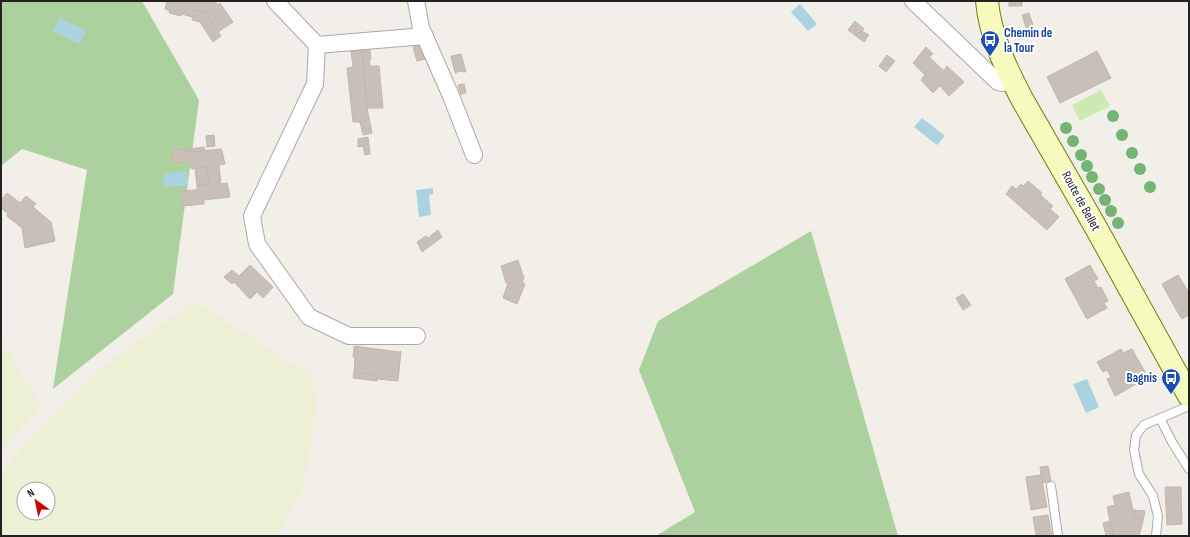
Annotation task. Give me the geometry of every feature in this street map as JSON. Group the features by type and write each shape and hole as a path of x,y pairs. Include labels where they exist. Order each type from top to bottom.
{"main road":[{"name":"Route de Bellet","path":"987,1 991,30 1012,79 1189,396"}],"street":[{"path":"275,1 317,45 315,84 252,216 257,244 309,317 349,336 417,336"},
{"path":"416,1 421,28 451,96 474,155"},
{"path":"913,1 998,82 1002,83 1012,79"},
{"path":"317,45 425,36"}],"lane":[{"path":"1156,536 1158,516 1154,496 1139,474 1134,450 1136,435 1144,425 1189,406"},
{"path":"1160,418 1172,442 1189,468"},
{"path":"1051,486 1058,536"}],"green space":[{"path":"1,1 142,1 199,100 173,294 53,389 87,170 22,149 1,166"},
{"path":"1101,90 1110,106 1080,121 1072,105"},
{"path":"811,231 898,536 656,536 695,512 639,370 658,321"},
{"path":"194,301 310,375 316,401 310,450 301,495 277,536 1,536 1,474 25,444 105,365"},
{"path":"1,340 18,365 40,407 1,451"}],"water":[{"path":"800,4 817,24 808,31 791,12"},
{"path":"60,18 86,31 79,44 53,31"},
{"path":"922,118 945,136 937,145 914,127"},
{"path":"186,171 188,185 164,187 163,174"},
{"path":"433,188 433,194 429,195 431,215 419,217 416,190"},
{"path":"1087,379 1099,407 1086,413 1073,384"}],"building":[{"path":"167,1 215,1 218,5 220,3 233,22 218,32 206,13 194,10 192,17 182,14 181,16 169,13 170,11 165,9"},
{"path":"1009,1 1022,1 1022,6 1009,6"},
{"path":"194,10 206,13 221,36 213,42 200,22 192,20"},
{"path":"1029,13 1034,28 1027,31 1022,15"},
{"path":"855,21 864,29 856,36 848,30"},
{"path":"862,31 869,35 864,42 856,36"},
{"path":"420,45 425,59 417,61 413,47"},
{"path":"926,47 933,54 929,57 944,71 947,66 964,82 949,96 940,86 933,93 921,80 925,75 913,63"},
{"path":"362,49 367,108 372,133 363,135 360,122 353,122 347,68 353,67 351,51"},
{"path":"362,49 370,49 370,66 379,66 383,108 367,108"},
{"path":"1097,51 1111,78 1060,103 1047,77"},
{"path":"461,54 466,72 459,71 455,73 451,56"},
{"path":"887,55 895,61 886,72 879,66"},
{"path":"464,84 466,93 461,95 458,85"},
{"path":"214,135 215,146 207,147 206,136"},
{"path":"368,137 370,154 365,155 363,146 358,147 358,139"},
{"path":"204,147 205,151 190,152 189,149"},
{"path":"189,149 190,152 221,149 225,164 219,165 221,184 227,183 230,197 204,200 204,204 183,206 181,191 197,190 197,186 209,184 207,167 192,169 187,162 174,163 172,150"},
{"path":"207,167 209,184 197,186 195,168"},
{"path":"1028,181 1042,193 1040,195 1053,206 1050,209 1059,217 1047,230 1006,194 1012,186 1016,189 1021,184 1023,186"},
{"path":"7,193 20,203 26,196 36,204 33,207 51,222 55,241 25,248 22,228 7,216 8,214 1,208 1,200"},
{"path":"438,230 442,237 422,252 417,242 426,236 428,238"},
{"path":"518,260 524,278 522,282 525,284 517,304 503,298 508,283 506,283 501,266"},
{"path":"250,265 273,287 263,298 257,292 250,299 234,282 232,284 224,277 232,270 239,276"},
{"path":"1090,265 1098,279 1094,281 1098,288 1101,287 1108,301 1104,303 1107,308 1087,319 1065,279"},
{"path":"1178,275 1189,293 1189,307 1178,313 1162,284"},
{"path":"963,294 971,305 963,310 956,298"},
{"path":"1189,307 1189,315 1182,319 1178,313"},
{"path":"354,346 399,352 401,351 398,381 378,379 378,375 354,372"},
{"path":"1121,349 1123,353 1132,349 1148,377 1115,396 1107,379 1111,377 1107,370 1103,372 1097,362"},
{"path":"354,372 378,375 377,381 353,378"},
{"path":"1048,466 1051,481 1042,483 1040,467"},
{"path":"1041,475 1047,507 1031,510 1026,477"},
{"path":"1165,487 1181,487 1182,524 1167,525"},
{"path":"1129,492 1135,519 1143,521 1139,536 1113,536 1107,507 1115,505 1113,496"},
{"path":"1133,510 1145,511 1143,521 1135,519"},
{"path":"1048,515 1052,536 1036,536 1033,517"},
{"path":"1110,521 1113,536 1106,536 1103,523"}],"place":[{"name":"Chemin de la Tour","path":"990,57"},
{"name":"Bagnis","path":"1171,395"}]}
